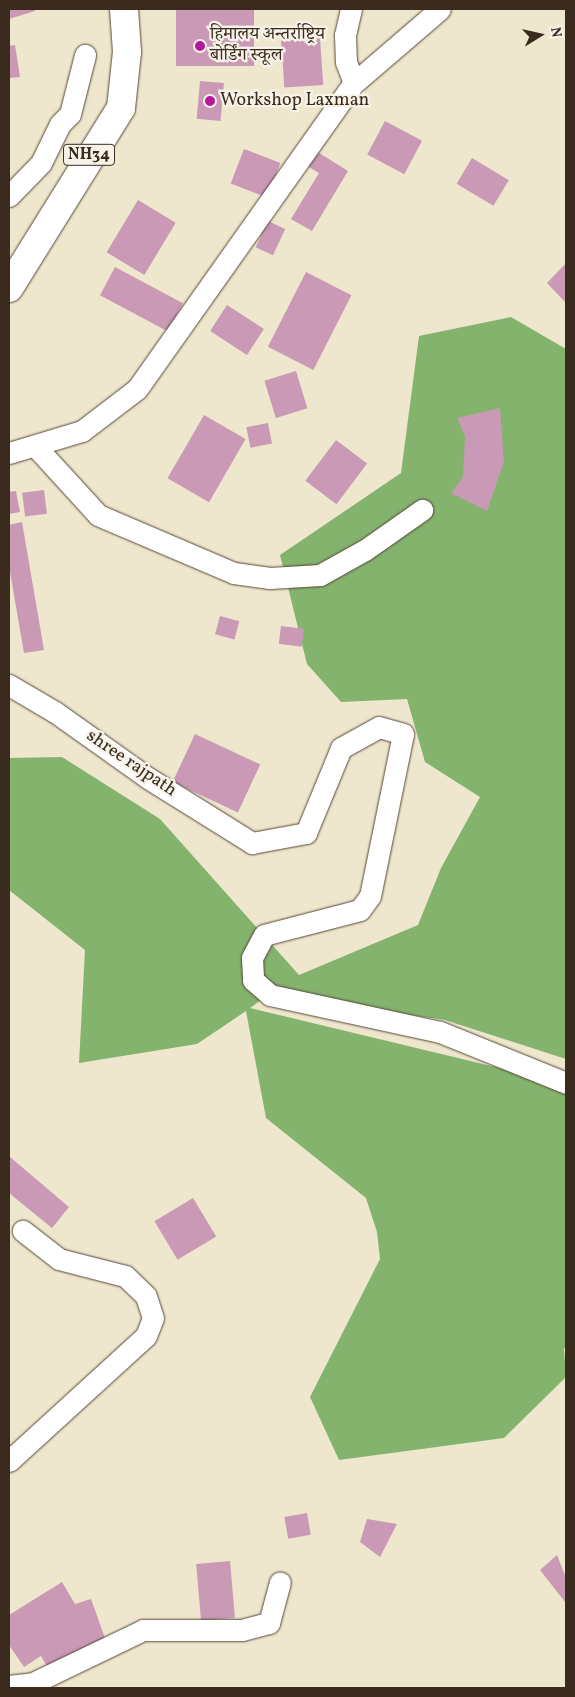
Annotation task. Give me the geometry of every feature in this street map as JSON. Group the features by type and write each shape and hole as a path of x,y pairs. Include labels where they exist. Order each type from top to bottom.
{"highway":[{"name":"NH34","path":"9,288 120,108 127,52 124,9"}],"street":[{"path":"351,9 345,35 346,62 354,83"},
{"path":"9,454 82,432 137,389 354,83 440,9"},
{"path":"9,196 41,163 60,124 70,114 85,55"},
{"path":"36,447 98,515 234,573 270,578 320,575 365,550 422,510"},
{"name":"shree rajpath","path":"9,685 55,712 148,778 252,844 306,833 341,748 379,726 403,734 370,896 360,910 264,935 252,958 253,980 270,995 440,1032 566,1083"},
{"path":"9,1461 146,1336 153,1318 146,1296 125,1276 59,1259 23,1231"},
{"path":"9,1686 35,1686 143,1630 242,1630 269,1623 280,1582"}],"green space":[{"path":"511,317 566,349 566,1059 445,1020 268,995 250,1008 566,1084 566,1348 564,1348 566,1377 504,1438 339,1460 310,1397 380,1259 377,1232 366,1198 266,1118 246,1011 197,1044 79,1063 85,950 9,890 9,758 62,757 160,819 299,975 418,925 441,868 480,797 425,762 407,699 341,702 307,664 280,555 401,473 419,336"}],"building":[{"path":"9,9 34,9 35,11 9,19"},
{"path":"176,9 254,9 254,66 176,66"},
{"path":"320,38 323,85 284,88 281,41"},
{"path":"15,45 20,77 9,78 9,46"},
{"name":"Workshop Laxman","path":"200,81 224,83 221,121 197,119"},
{"path":"385,121 422,141 404,174 367,155"},
{"path":"244,149 280,163 267,198 231,184"},
{"path":"316,151 348,171 312,231 291,219 319,173 307,166"},
{"path":"472,158 509,180 493,206 457,184"},
{"path":"138,200 176,223 144,275 107,252"},
{"path":"268,221 285,229 273,255 256,247"},
{"path":"566,263 566,303 547,283"},
{"path":"115,267 183,303 168,331 100,295"},
{"path":"306,272 351,295 313,370 268,347"},
{"path":"227,305 264,329 247,355 210,331"},
{"path":"296,371 307,408 276,418 264,381"},
{"path":"500,408 504,462 487,511 451,493 463,477 465,436 457,418"},
{"path":"204,415 246,439 209,502 168,478"},
{"path":"268,423 272,444 250,448 246,427"},
{"path":"336,440 367,463 336,504 305,481"},
{"path":"44,490 47,514 25,517 22,493"},
{"path":"16,491 20,512 9,514 9,492"},
{"path":"22,522 44,650 24,653 9,566 9,525"},
{"path":"220,616 239,621 234,640 215,634"},
{"path":"281,626 304,629 302,647 279,644"},
{"path":"195,734 260,764 238,812 173,782"},
{"path":"10,1157 69,1207 52,1228 9,1193"},
{"path":"193,1198 216,1237 178,1260 154,1221"},
{"path":"307,1513 311,1535 288,1539 284,1517"},
{"path":"367,1519 397,1524 380,1557 360,1542"},
{"path":"557,1555 566,1578 565,1602 540,1570"},
{"path":"230,1561 235,1618 201,1621 196,1564"},
{"path":"62,1582 75,1604 91,1599 106,1641 48,1668 41,1656 24,1667 9,1645 9,1615"}],"place":[{"name":"हिमालय अन्तर्राष्ट्रिय बोर्डिंग स्कूल","path":"200,46"},
{"name":"Workshop Laxman","path":"210,101"}]}
